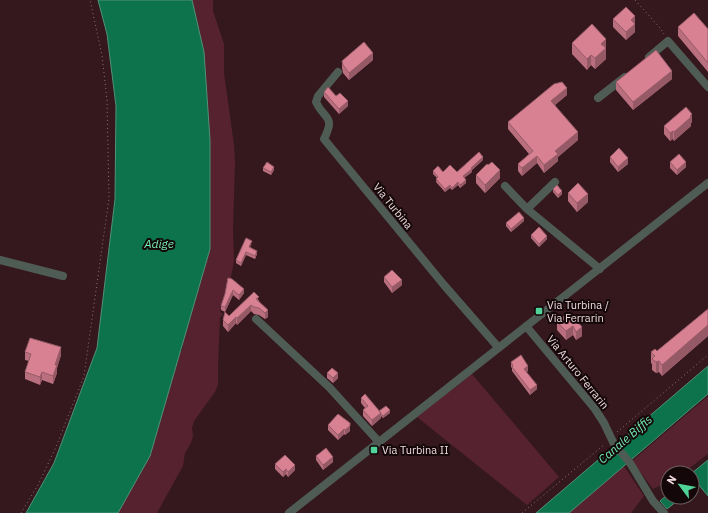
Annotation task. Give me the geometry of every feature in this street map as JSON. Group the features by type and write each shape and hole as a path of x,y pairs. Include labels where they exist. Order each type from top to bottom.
{"street":[{"path":"645,60 668,41 708,87"},
{"path":"598,98 633,70"},
{"name":"Via Turbina","path":"338,72 318,96 316,102 329,120 330,125 324,139 444,285 498,347"},
{"path":"528,209 555,182"},
{"path":"289,513 708,183"},
{"path":"505,186 528,209 600,269"},
{"path":"0,260 63,276"},
{"path":"256,319 329,387 379,442"},
{"name":"Via Arturo Ferrarin","path":"526,326 595,409 604,423 614,444 630,463 653,501 664,513"}],"path":[{"path":"21,513 38,485 56,447 84,376 109,198 106,93 102,55 90,0"},
{"path":"635,0 660,28 668,41"}],"shaded area":[{"path":"179,0 213,0 213,11 224,44 224,73 235,162 233,230 234,261 230,282 227,286 220,312 223,314 220,318 218,385 215,392 194,421 192,428 193,436 185,453 183,466 157,513 113,513 168,354 182,351 183,345 176,343"},
{"path":"472,374 559,477 527,505 417,417"},
{"path":"708,396 708,454 694,465 660,465 660,486 653,489 632,461"},
{"path":"624,466 644,496 631,513 569,513"}],"water":[{"name":"Adige","path":"98,0 192,0 204,52 210,140 210,249 150,456 118,513 26,513 54,463 97,348 115,199 116,106 107,34"},
{"name":"Canale Biffis","path":"708,366 708,394 569,513 536,513"},
{"path":"708,460 708,496 700,486 700,466"},
{"path":"664,505 672,505 667,509"}],"building":[{"path":"626,7 635,16 631,20 635,24 626,32 613,19"},
{"path":"694,13 708,29 708,63 678,27"},
{"path":"592,24 606,39 601,44 606,48 595,58 591,55 587,59 572,43"},
{"path":"364,42 373,53 349,73 342,61"},
{"path":"656,50 672,71 633,102 616,82"},
{"path":"562,82 567,88 551,101 578,132 555,151 558,154 544,165 537,156 522,168 518,164 533,151 508,122 554,84"},
{"path":"328,87 336,96 340,93 348,101 339,109 324,92"},
{"path":"686,107 692,114 690,116 691,117 674,132 673,131 670,133 664,126"},
{"path":"619,148 628,158 618,167 610,157"},
{"path":"479,152 483,157 463,176 466,180 460,185 458,182 452,188 450,185 445,189 436,179 438,177 433,171 438,166 443,172 450,165 457,172"},
{"path":"679,154 686,162 677,170 670,162"},
{"path":"267,162 274,167 271,172 263,168"},
{"path":"492,162 500,170 485,185 476,175 487,164 488,165"},
{"path":"578,183 588,194 577,203 568,193"},
{"path":"557,185 562,191 558,195 553,189"},
{"path":"519,212 524,218 511,229 506,223"},
{"path":"539,227 547,236 539,244 531,235"},
{"path":"246,238 252,241 249,247 257,251 255,256 246,252 241,263 236,260"},
{"path":"392,270 402,280 392,287 384,277"},
{"path":"228,278 232,279 244,289 239,295 233,290 225,307 221,306"},
{"path":"254,292 259,297 256,299 268,310 265,313 259,308 251,305 228,325 223,320 225,312 229,316"},
{"path":"708,309 708,325 662,365 659,361 656,362 652,359 655,356 651,352 655,349 657,351"},
{"path":"569,312 582,327 576,332 573,326 566,331 557,322"},
{"path":"30,338 61,347 53,376 42,372 40,377 25,372 31,354 25,352"},
{"path":"521,355 528,366 524,369 537,385 530,390 512,367 511,362"},
{"path":"332,368 338,373 333,378 327,373"},
{"path":"365,394 381,413 372,420 363,410 368,406 361,398"},
{"path":"386,406 390,410 383,416 379,411"},
{"path":"338,414 350,423 350,426 338,435 328,425"},
{"path":"326,448 333,457 323,465 316,456"},
{"path":"285,455 295,465 288,472 286,469 283,472 275,464"}],"place":[{"name":"Via Turbina / Via Ferrarin","path":"539,311"},
{"name":"Via Turbina II","path":"374,450"}]}
